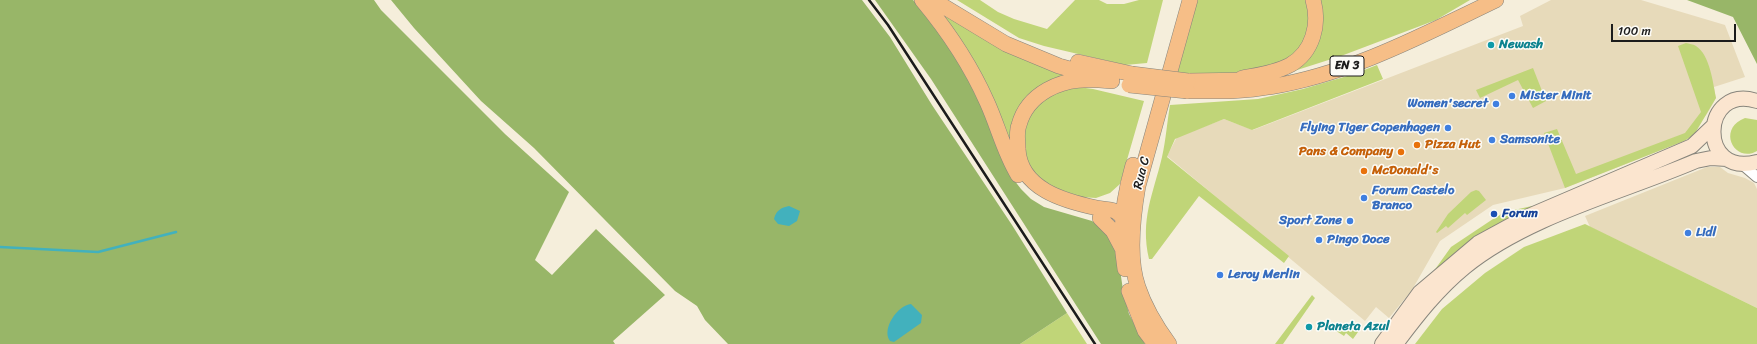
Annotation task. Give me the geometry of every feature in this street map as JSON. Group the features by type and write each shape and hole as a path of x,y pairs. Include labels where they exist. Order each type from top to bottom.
{"main road":[{"path":"922,0 963,57 987,102 1009,161 1026,189 1052,206 1098,213 1113,231 1122,248"},
{"name":"EN 3","path":"936,0 1006,44 1059,66 1112,81 1130,79"},
{"name":"EN 3","path":"947,0 1008,38 1059,58 1130,79 1228,92 1269,87 1312,78 1376,57 1496,0"},
{"name":"Rua C","path":"1128,213 1126,188 1179,0"},
{"name":"Rua C","path":"1155,344 1145,331 1129,290 1122,248 1128,213 1138,186 1190,0"},
{"path":"1226,81 1268,73 1290,65 1306,52 1315,33 1317,12 1313,0"},
{"name":"EN 3","path":"1188,86 1226,81 1265,79 1309,72 1374,51 1477,0"},
{"path":"1112,81 1076,80 1062,83 1046,90 1031,101 1018,126 1018,156 1023,169 1032,181 1042,190 1114,220 1128,213 1128,254 1137,286 1155,324 1169,344"},
{"path":"1727,159 1720,153 1715,145 1713,136 1713,126 1718,114 1726,105 1742,99 1757,101"},
{"path":"1382,344 1420,292 1478,244 1531,214 1692,146 1713,126"},
{"path":"1396,344 1416,316 1437,293 1465,267 1507,239 1539,223 1696,161 1711,158 1727,159 1743,165 1757,162"},
{"path":"1098,213 1126,188"}],"street":[{"path":"1743,165 1757,177"}],"shaded area":[{"path":"1551,0 1641,0 1725,25 1745,77 1714,87 1716,98 1707,114 1684,141 1565,188 1493,205 1440,241 1412,290 1389,318 1376,307 1365,321 1167,156 1177,137 1224,119 1253,130 1523,26 1520,16"},
{"path":"1707,167 1720,167 1728,173 1745,178 1754,183 1757,189 1757,308 1590,227 1585,216"}],"green space":[{"path":"0,0 374,0 381,10 505,134 569,192 535,260 552,275 596,229 665,295 613,341 615,344 0,344"},
{"path":"391,0 862,0 890,37 932,105 1012,225 1067,313 1020,344 728,344 705,320 697,306 675,291 534,148 481,101 414,28"},
{"path":"875,0 913,0 929,16 966,69 1014,180 1021,189 1031,199 1044,207 1092,221 1102,227 1111,238 1118,256 1123,290 1129,314 1145,344 1101,344 931,79"},
{"path":"957,0 980,0 998,12 1014,19 1047,29 1075,0 1099,0 1107,4 1124,4 1139,0 1163,0 1147,63 1125,65 1044,46 1019,38"},
{"path":"1196,0 1310,0 1315,33 1290,65 1226,75 1175,75"},
{"path":"1319,0 1470,0 1436,20 1341,56 1294,71"},
{"path":"1687,0 1757,0 1757,64 1733,17"},
{"path":"936,7 1020,56 1073,77 1049,84 1010,145"},
{"path":"1686,43 1696,46 1705,56 1712,77 1716,98 1694,135 1684,141 1565,188 1544,133 1557,129 1576,174 1685,133 1701,112 1678,46"},
{"path":"1377,65 1383,79 1252,130 1224,119 1175,139 1167,157 1289,256 1284,263 1199,196 1152,259 1149,259 1146,232 1147,219 1163,151 1170,105 1258,99 1303,89 1354,74"},
{"path":"1533,68 1546,101 1533,108 1518,80 1480,98 1476,90"},
{"path":"1078,87 1144,101 1120,184 1110,193 1096,198 1081,197 1046,185 1032,173 1023,155 1024,127 1033,109 1060,88"},
{"path":"1745,118 1757,120 1757,151 1749,154 1742,153 1736,149 1732,144 1730,137 1736,123"},
{"path":"1476,190 1479,191 1486,200 1467,215 1465,213 1448,228 1446,226 1437,233 1436,232 1448,214 1471,192"},
{"path":"1532,206 1533,209 1431,275 1451,247 1505,212"},
{"path":"1585,224 1757,308 1757,344 1415,344 1442,309 1485,273 1524,247"},
{"path":"1312,295 1315,298 1283,344 1275,344"},
{"path":"1067,313 1087,344 1020,344"},
{"path":"1349,325 1358,332 1353,339 1346,333 1344,336 1330,327"}],"water":[{"path":"789,206 800,211 797,221 789,226 778,224 774,219 776,213"},
{"path":"911,304 922,315 921,323 894,342 890,341 888,330 892,318 906,305"}],"waterway":[{"path":"0,247 98,252 176,232"}],"railway":[{"path":"869,0 888,25 1095,344"}],"place":[{"name":"Newash","path":"1491,45"},
{"name":"Mister Minit","path":"1512,96"},
{"name":"Women'secret","path":"1496,104"},
{"name":"Flying Tiger Copenhagen","path":"1448,128"},
{"name":"Samsonite","path":"1492,140"},
{"name":"Pizza Hut","path":"1417,145"},
{"name":"Pans & Company","path":"1401,152"},
{"name":"McDonald's","path":"1364,171"},
{"name":"Forum Castelo Branco","path":"1364,198"},
{"name":"Forum","path":"1494,214"},
{"name":"Sport Zone","path":"1350,221"},
{"name":"Lidl","path":"1688,233"},
{"name":"Pingo Doce","path":"1319,240"},
{"name":"Leroy Merlin","path":"1220,275"},
{"name":"Planeta Azul","path":"1309,327"}]}
